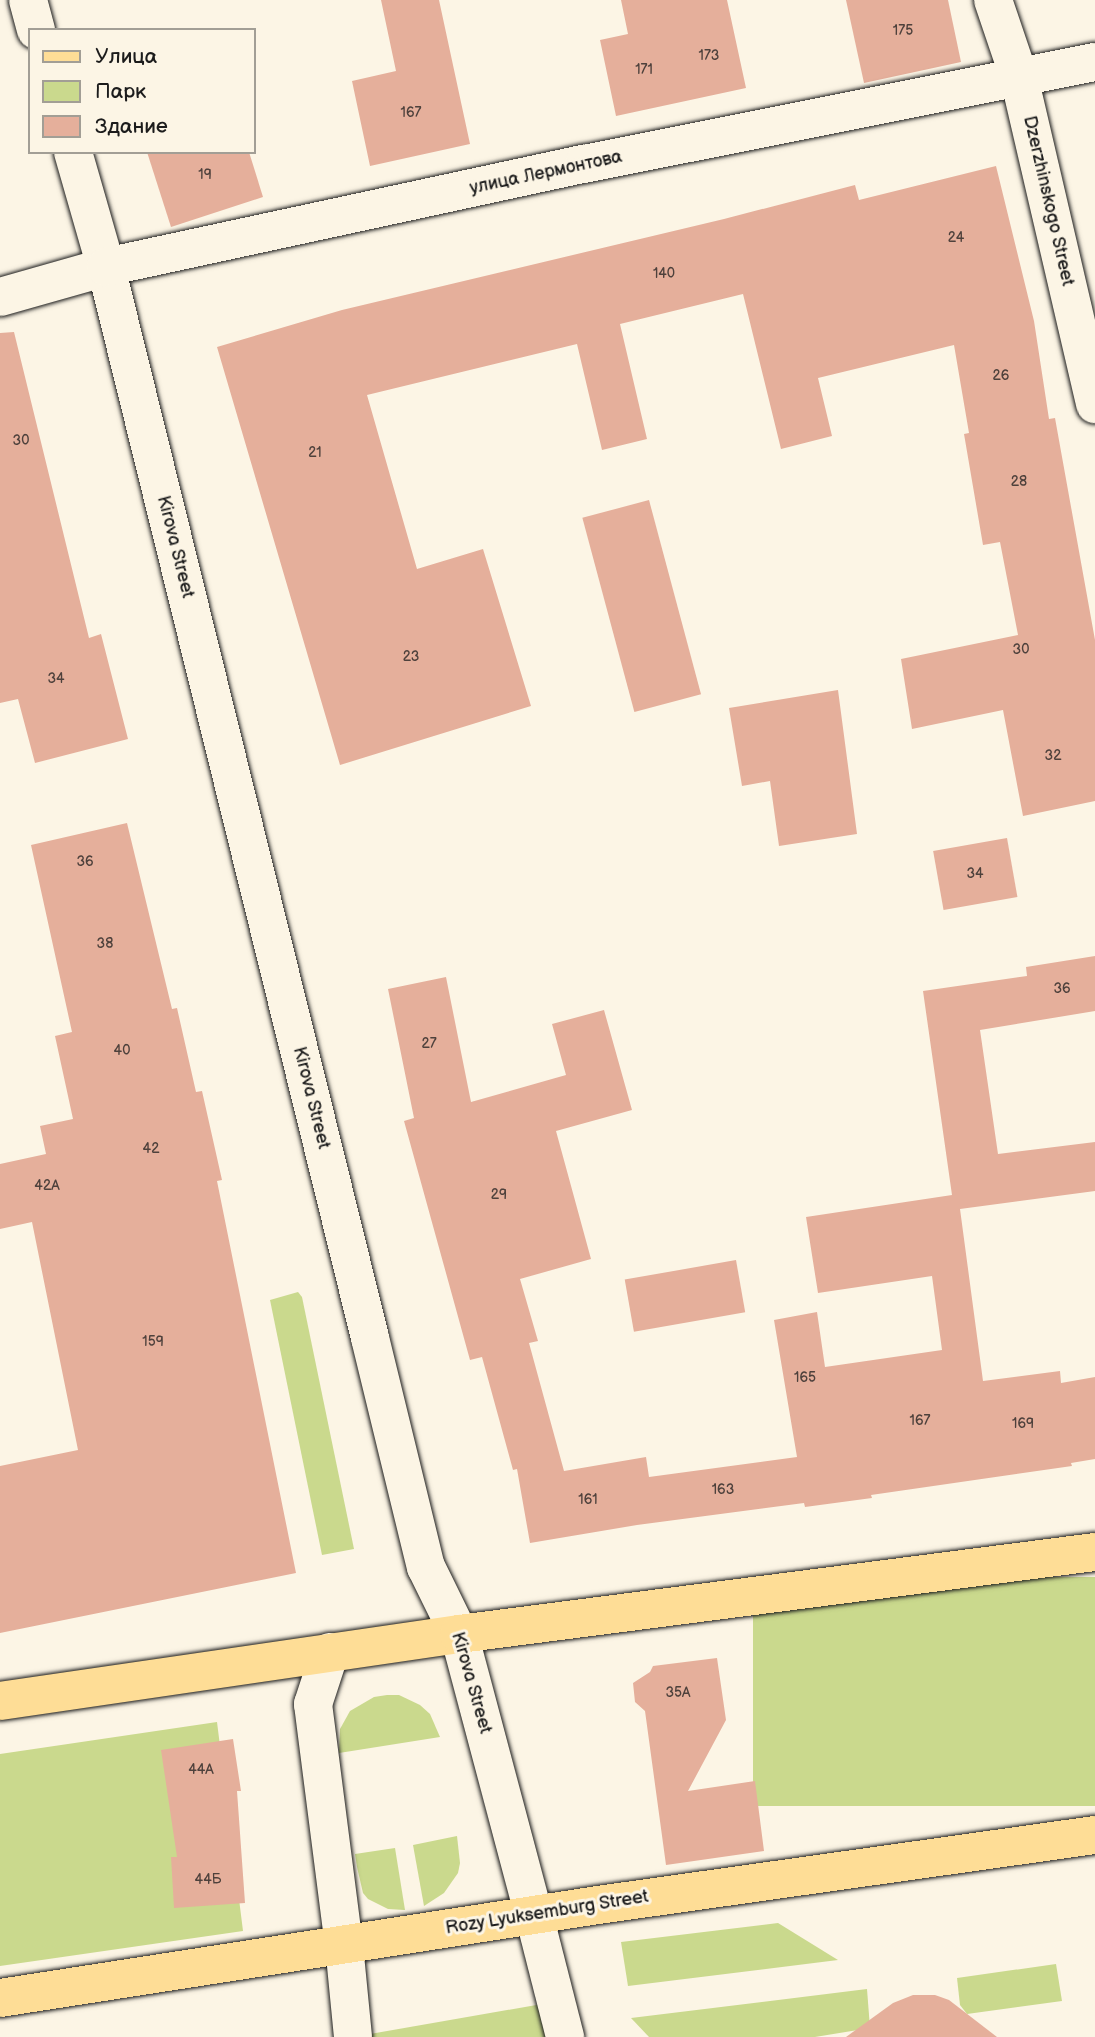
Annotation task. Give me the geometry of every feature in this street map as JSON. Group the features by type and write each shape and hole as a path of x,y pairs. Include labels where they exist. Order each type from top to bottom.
{"main road":[{"path":"0,1701 459,1633 1095,1552"},
{"name":"Rozy Lyuksemburg Street","path":"0,1998 534,1915 1095,1835"}],"street":[{"path":"28,0 36,28"},
{"name":"Dzerzhinskogo Street","path":"993,0 1019,76 1095,404"},
{"name":"улица Лермонтова","path":"0,297 106,267 571,167 1095,62"},
{"name":"Kirova Street","path":"73,154 106,267 426,1567 459,1633 565,2037"},
{"path":"330,1652 313,1704 353,2037"}],"green space":[{"path":"298,1292 302,1297 354,1549 322,1555 270,1300"},
{"path":"753,1577 1095,1577 1095,1806 753,1806"},
{"path":"399,1695 420,1705 430,1714 440,1737 339,1753 340,1729 350,1711 374,1697"},
{"path":"217,1722 243,1931 0,1966 0,1754"},
{"path":"457,1836 460,1863 458,1873 444,1893 424,1906 413,1845"},
{"path":"395,1848 405,1910 388,1909 368,1899 363,1893 357,1867 355,1854"},
{"path":"778,1923 838,1960 628,1986 621,1942"},
{"path":"1056,1964 1062,2001 967,2014 960,2005 957,1978"},
{"path":"867,1989 870,2028 815,2037 649,2037 631,2018"},
{"path":"542,2004 548,2037 370,2037 370,2034"}],"building":[{"path":"381,0 439,0 470,144 370,166 352,81 396,71"},
{"path":"621,0 727,0 746,88 616,116 600,40 628,34"},
{"path":"846,0 948,0 961,62 864,83"},
{"path":"148,154 250,154 263,197 171,227"},
{"path":"996,166 1034,321 1049,419 1055,418 1095,640 1095,801 1023,816 1003,710 912,729 901,659 1018,635 1000,542 983,545 964,434 969,433 954,345 818,378 832,436 781,449 743,294 620,324 647,439 602,450 577,344 367,395 417,569 483,549 531,706 340,765 217,347 342,310 855,185 859,200"},
{"path":"14,332 89,638 101,634 128,739 35,763 18,699 0,703 0,333"},
{"path":"649,500 701,694 634,712 582,518"},
{"path":"838,690 857,834 779,846 770,781 742,786 729,708"},
{"path":"127,823 172,1009 177,1008 196,1092 202,1091 222,1180 217,1181 296,1573 0,1633 0,1466 78,1450 32,1222 0,1229 0,1164 46,1154 40,1126 73,1119 55,1036 72,1032 31,845"},
{"path":"1007,838 1017,897 944,910 933,851"},
{"path":"1095,956 1095,1011 980,1030 998,1154 1095,1142 1095,1191 960,1209 983,1381 1060,1371 1061,1383 1095,1377 1095,1459 1071,1463 1072,1466 871,1495 872,1498 805,1507 804,1503 637,1525 530,1543 517,1469 513,1470 482,1357 470,1360 404,1121 414,1118 388,989 446,977 471,1102 566,1075 552,1024 604,1010 632,1110 556,1131 591,1259 520,1279 538,1341 529,1343 564,1471 646,1457 649,1477 797,1457 774,1320 817,1312 825,1367 942,1350 932,1276 818,1293 806,1217 952,1195 923,991 1027,976 1026,967"},
{"path":"736,1260 745,1312 634,1332 625,1280"},
{"path":"717,1658 726,1720 688,1791 755,1781 764,1851 666,1865 645,1711 635,1702 633,1683 650,1672 653,1666"},
{"path":"233,1739 241,1791 237,1791 245,1903 174,1908 171,1857 177,1857 161,1750"},
{"path":"913,1995 935,1995 949,2000 997,2037 846,2037 893,2003"}]}
